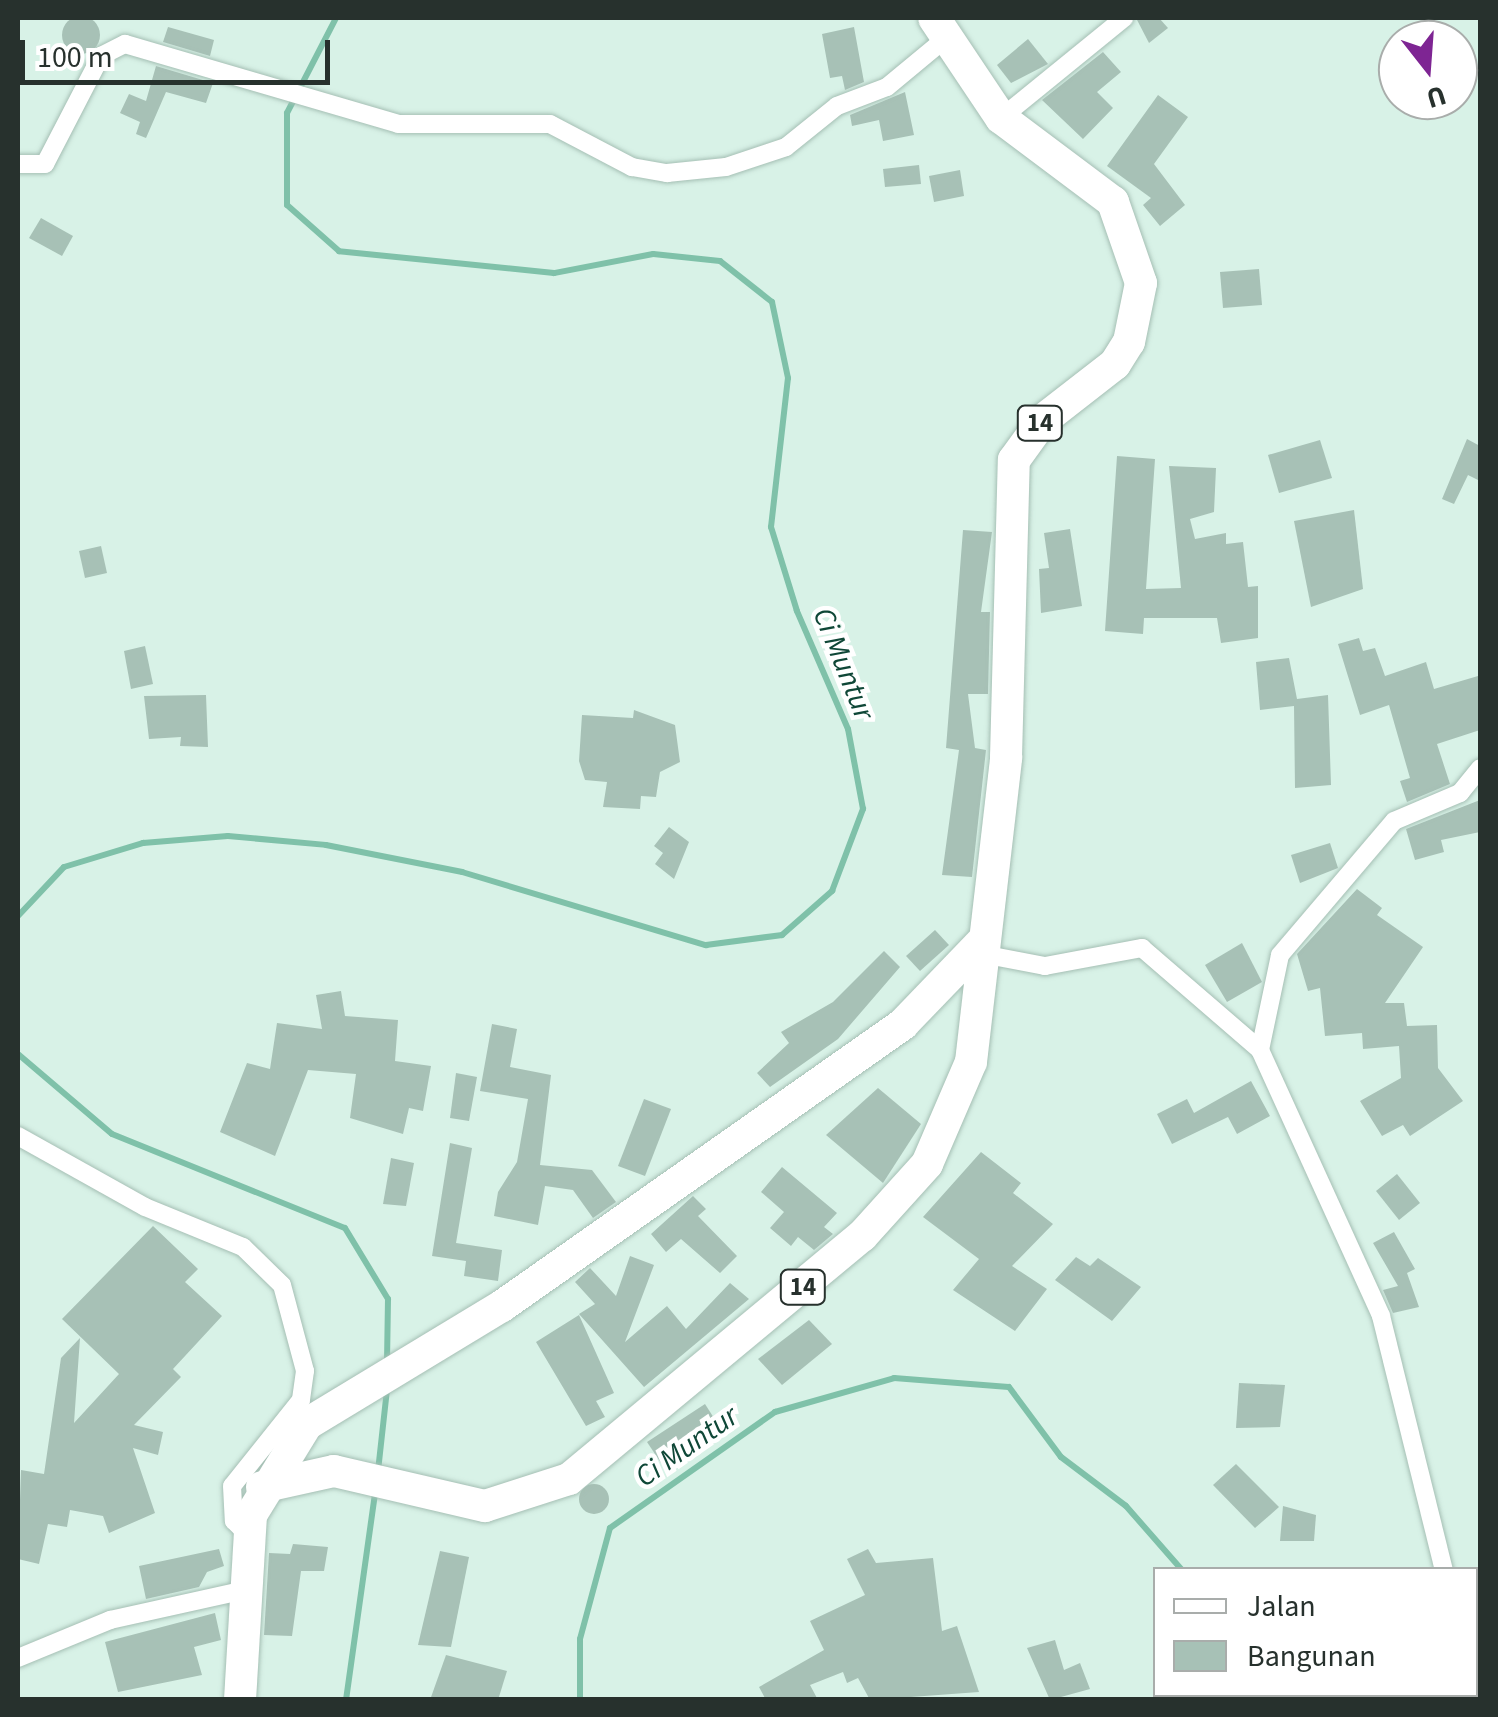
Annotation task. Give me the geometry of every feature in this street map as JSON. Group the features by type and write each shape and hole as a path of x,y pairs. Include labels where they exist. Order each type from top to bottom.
{"highway":[{"name":"14","path":"262,1487 354,1473 470,1505 542,1490 612,1450 862,1236 927,1164 972,1062 1006,758 1014,460 1042,420 1115,364 1129,342 1141,283 1113,202 1001,118 940,28"},
{"path":"240,1700 241,1591 248,1535 262,1487 307,1424 332,1402 502,1306 903,1024 982,948"}],"street":[{"path":"1001,118 1124,18"},
{"path":"18,164 48,160 110,48 164,50 263,85 414,126 550,124 632,166 690,173 786,147 837,106 888,88 940,28"},
{"path":"1260,1050 1280,955 1394,821 1468,789 1480,768"},
{"path":"982,948 1045,966 1142,948 1260,1050 1381,1316 1443,1567"},
{"path":"18,1136 120,1195 243,1247 282,1286 305,1371 300,1400 232,1486 234,1521 248,1535"},
{"path":"18,1658 110,1620 241,1591"}],"building":[{"path":"81,16 94,22 100,35 94,48 81,54 68,48 62,35 68,22"},
{"path":"1136,18 1159,18 1168,28 1149,43"},
{"path":"168,27 214,40 210,56 163,42"},
{"path":"854,27 864,82 845,90 842,76 830,78 822,34"},
{"path":"1028,39 1048,64 1011,83 997,65"},
{"path":"1103,52 1121,72 1097,92 1113,108 1083,139 1042,100"},
{"path":"156,66 213,83 206,103 166,92 146,138 136,134 140,122 120,113 129,94 146,101"},
{"path":"905,92 914,135 883,141 879,120 852,126 850,115"},
{"path":"1158,95 1188,117 1154,164 1185,205 1160,226 1143,205 1151,198 1107,166"},
{"path":"919,165 921,184 885,187 883,169"},
{"path":"960,170 964,196 934,202 929,176"},
{"path":"41,218 73,236 62,256 29,238"},
{"path":"1259,269 1262,305 1223,308 1220,272"},
{"path":"1467,439 1480,446 1480,481 1468,475 1454,504 1442,499"},
{"path":"1320,440 1332,478 1279,493 1268,455"},
{"path":"1117,456 1155,459 1146,589 1181,588 1169,466 1216,468 1214,512 1190,519 1195,539 1226,533 1226,544 1243,542 1248,587 1258,586 1258,638 1221,643 1217,618 1144,618 1143,634 1105,631"},
{"path":"1354,510 1363,589 1311,607 1294,521"},
{"path":"1070,529 1082,606 1041,613 1039,569 1049,568 1044,533"},
{"path":"963,530 992,532 981,612 990,612 988,694 968,694 975,748 986,750 972,877 942,875 959,750 946,748"},
{"path":"101,546 107,573 85,578 79,551"},
{"path":"1359,638 1363,651 1375,648 1385,676 1426,662 1434,689 1478,676 1480,730 1437,744 1450,784 1407,802 1400,781 1410,778 1389,705 1360,715 1338,644"},
{"path":"145,646 153,684 131,689 124,651"},
{"path":"1289,658 1297,699 1328,695 1331,785 1295,788 1294,706 1260,710 1256,662"},
{"path":"206,695 208,747 180,746 181,737 149,739 144,696"},
{"path":"634,710 675,725 680,762 660,772 656,797 641,796 640,809 603,807 607,782 585,780 579,761 582,715 633,718"},
{"path":"1480,800 1480,832 1441,840 1444,852 1415,860 1406,829"},
{"path":"669,827 689,842 674,879 655,864 663,853 654,846"},
{"path":"1330,843 1338,868 1300,883 1291,855"},
{"path":"1357,889 1382,908 1377,915 1423,947 1385,1003 1404,1003 1407,1026 1437,1025 1438,1068 1463,1101 1410,1136 1403,1125 1382,1136 1360,1101 1401,1078 1399,1046 1363,1049 1362,1033 1325,1036 1320,988 1308,991 1297,954"},
{"path":"935,930 949,945 920,971 906,956"},
{"path":"1242,943 1262,982 1227,1002 1205,965"},
{"path":"884,951 900,967 838,1039 770,1087 757,1073 789,1043 781,1032 833,1002"},
{"path":"341,991 345,1016 398,1020 395,1061 431,1066 423,1111 409,1108 403,1134 350,1118 356,1074 308,1070 275,1156 220,1132 247,1063 270,1069 277,1023 322,1029 316,995"},
{"path":"492,1024 517,1029 510,1067 551,1075 540,1165 592,1170 616,1202 593,1218 573,1190 545,1186 538,1225 494,1216 498,1192 517,1162 528,1099 480,1091"},
{"path":"456,1073 477,1077 469,1121 450,1118"},
{"path":"1251,1081 1270,1116 1237,1134 1228,1117 1172,1144 1157,1114 1187,1099 1194,1113"},
{"path":"878,1088 921,1124 883,1183 826,1135"},
{"path":"644,1099 671,1109 645,1176 618,1166"},
{"path":"450,1143 472,1148 456,1243 502,1250 498,1281 464,1276 466,1261 432,1256"},
{"path":"981,1152 1021,1183 1013,1193 1053,1224 1012,1266 1047,1289 1015,1331 953,1290 979,1259 923,1217"},
{"path":"391,1158 414,1163 406,1206 383,1204"},
{"path":"782,1167 837,1213 824,1227 833,1234 814,1250 798,1237 791,1246 770,1228 784,1212 761,1192"},
{"path":"1397,1174 1420,1203 1399,1220 1376,1191"},
{"path":"693,1196 706,1209 698,1216 737,1256 720,1273 681,1239 666,1252 651,1234"},
{"path":"153,1226 198,1269 185,1282 222,1316 173,1369 181,1377 134,1425 163,1432 158,1455 133,1448 155,1513 109,1533 103,1516 70,1510 67,1527 48,1524 39,1564 18,1559 21,1470 44,1474 61,1358 80,1338 74,1423 119,1374 62,1319"},
{"path":"1394,1232 1415,1269 1407,1273 1419,1307 1393,1313 1383,1290 1398,1286 1373,1243"},
{"path":"630,1256 654,1265 625,1342 667,1306 686,1329 730,1283 749,1299 644,1387 579,1314 595,1304 575,1282 590,1268 616,1296"},
{"path":"1076,1257 1090,1266 1098,1258 1141,1287 1112,1321 1055,1280"},
{"path":"579,1315 614,1393 596,1401 605,1417 586,1426 536,1342"},
{"path":"809,1320 832,1344 782,1385 758,1359"},
{"path":"1239,1383 1285,1385 1280,1427 1236,1428"},
{"path":"705,1404 721,1429 663,1466 647,1442"},
{"path":"1236,1464 1279,1507 1255,1528 1213,1485"},
{"path":"594,1484 605,1488 609,1499 605,1510 594,1514 583,1510 579,1499 583,1488"},
{"path":"1283,1506 1316,1515 1314,1541 1280,1541"},
{"path":"293,1544 328,1547 324,1571 301,1571 292,1636 264,1635 269,1553 290,1554"},
{"path":"219,1549 224,1566 207,1572 199,1587 146,1599 139,1566"},
{"path":"868,1549 876,1563 933,1558 942,1631 957,1626 979,1692 870,1700 858,1678 847,1683 843,1672 810,1685 818,1700 766,1700 759,1687 824,1650 810,1621 865,1595 847,1559"},
{"path":"440,1551 469,1557 451,1647 418,1645"},
{"path":"215,1613 221,1640 194,1647 202,1675 118,1692 105,1642"},
{"path":"1055,1640 1064,1670 1080,1663 1090,1689 1050,1700 1027,1648"},
{"path":"446,1655 507,1671 498,1700 430,1700"}],"waterway":[{"name":"Ci Muntur","path":"18,916 64,867 143,843 228,836 326,845 462,872 706,945 782,935 832,891 863,809 848,729 797,611 771,527 788,378 772,302 720,261 653,254 554,273 339,251 287,205 287,113 336,18"},
{"name":"Ci Muntur","path":"18,1054 112,1134 345,1228 388,1299 387,1361"},
{"name":"Ci Muntur","path":"580,1700 580,1639 610,1528 775,1412 894,1378 1009,1387 1061,1457 1126,1506 1179,1567"},
{"name":"Ci Muntur","path":"378,1471 387,1389"},
{"name":"Ci Muntur","path":"346,1700 375,1493"}]}
